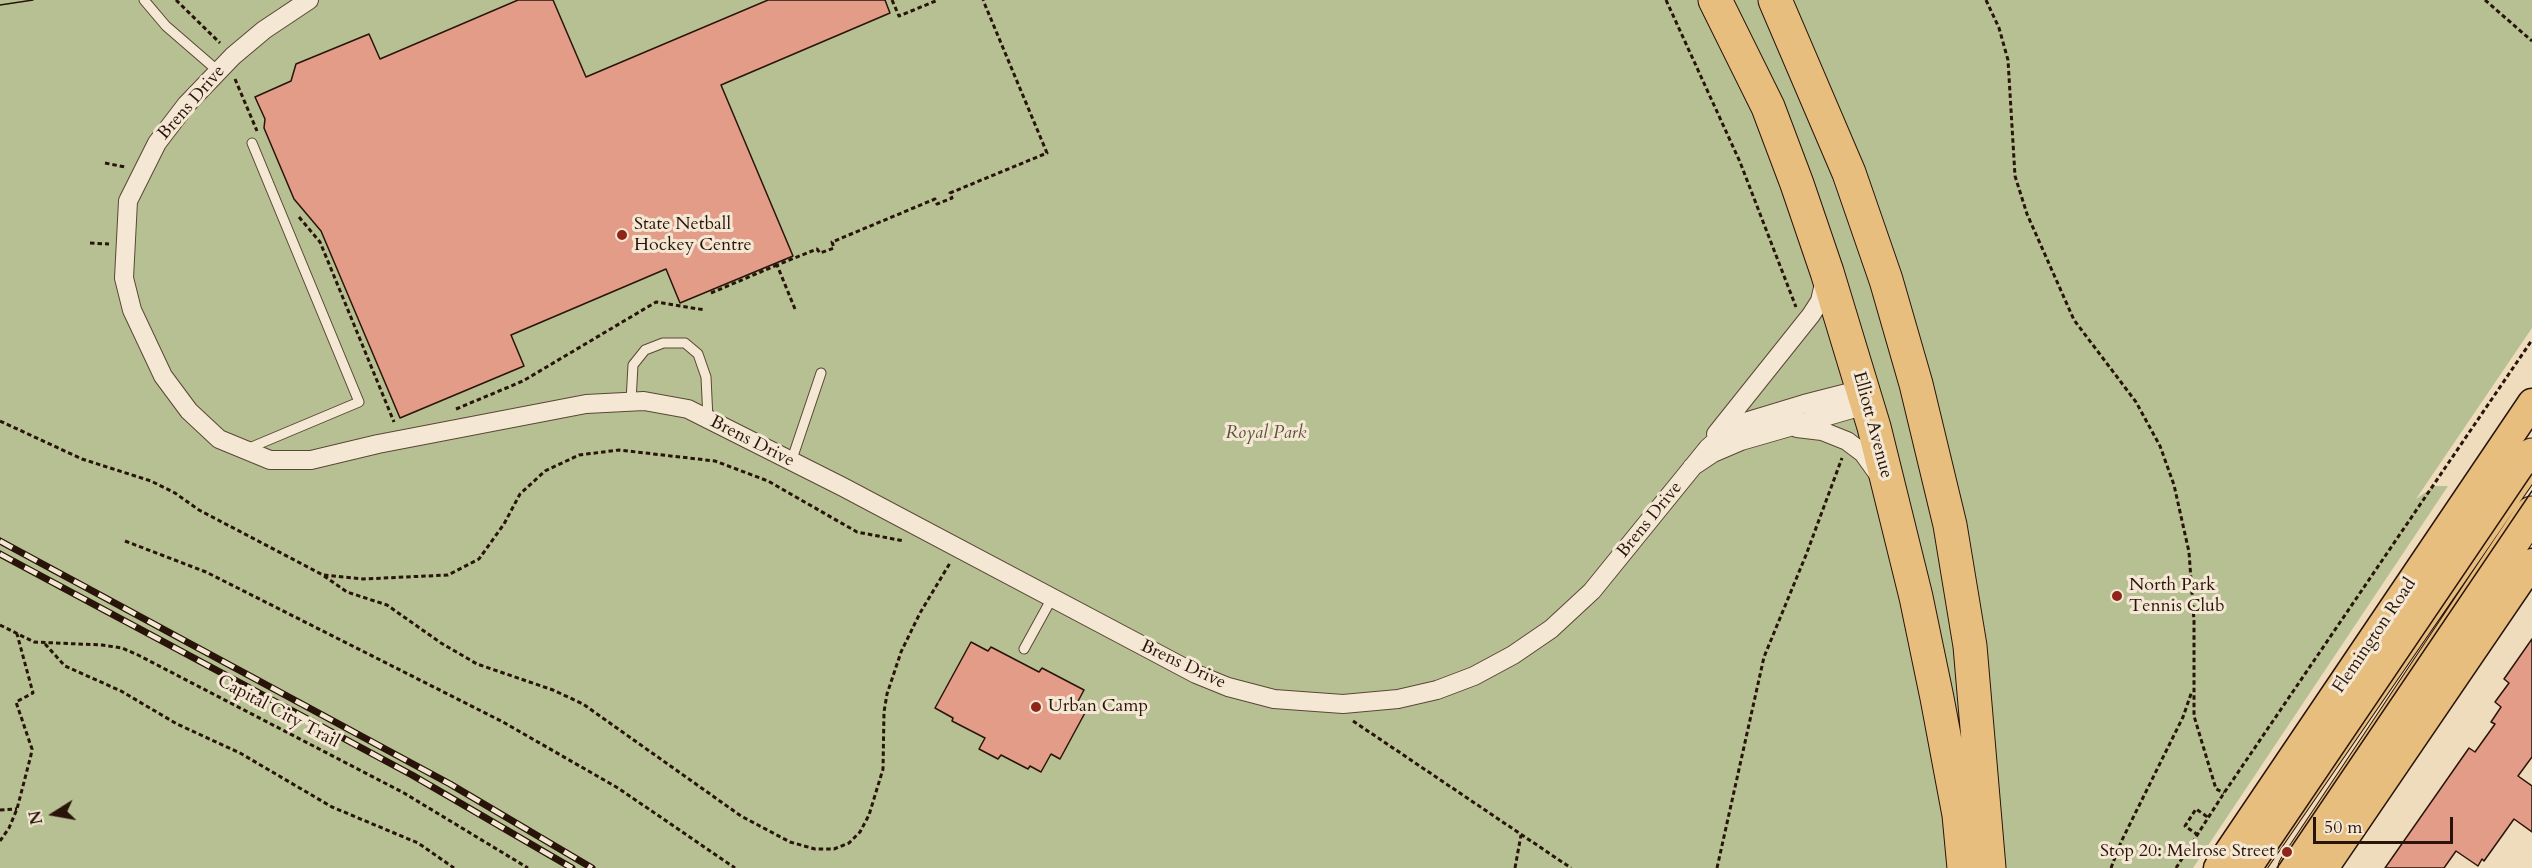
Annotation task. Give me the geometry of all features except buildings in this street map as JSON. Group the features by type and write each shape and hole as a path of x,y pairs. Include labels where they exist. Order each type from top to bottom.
{"highway":[{"name":"Elliott Avenue","path":"1715,0 1768,107 1827,272 1865,396 1902,543 1937,698 1959,815 1964,868"},
{"path":"1775,0 1849,173 1886,280 1916,384 1950,525 1970,646 1989,868"},
{"path":"1865,396 1916,384"},
{"name":"Flemington Road","path":"2247,868 2532,455"},
{"path":"2295,868 2516,570 2532,513"}],"main road":[{"name":"Flemington Road","path":"2218,868 2532,403"},
{"path":"2324,868 2516,570"}],"street":[{"name":"Brens Drive","path":"309,0 264,30 233,56 186,105 157,143 128,201 124,278 132,310 167,381 189,411 219,439 270,460 311,460 511,417 586,404 644,401 688,409 1196,674 1240,691 1274,699 1356,704 1409,697 1437,690 1474,676 1513,655 1551,629 1592,591 1695,464 1720,437 1748,422 1847,393 1865,396"},
{"path":"1695,464 1720,428 1805,323 1820,301 1827,272"},
{"name":"Brens Drive","path":"1695,464 1735,443 1852,410 1865,396"},
{"path":"1784,428 1817,430 1835,435 1863,453 1883,483 1902,543"}],"lane":[{"path":"144,0 166,26 218,71"},
{"path":"245,450 359,402 252,143"},
{"path":"631,401 633,365 645,350 674,341 686,344 698,354 706,377 708,420"},
{"path":"791,462 821,373"},
{"path":"1024,649 1052,598"}],"path":[{"path":"176,0 233,56 231,69 257,132"},
{"path":"892,0 899,16 938,0"},
{"path":"711,293 818,249 820,253 834,248 832,242 935,199 938,204 952,198 950,194 1047,153 982,0"},
{"path":"1666,0 1740,162 1779,270 1798,315 1805,323"},
{"path":"1986,0 2000,28 2008,60 2015,176 2027,214 2074,320 2136,402 2160,446 2174,485 2189,552 2193,621 2194,716 2216,789 2224,793"},
{"path":"2485,0 2532,41"},
{"path":"295,213 320,242 396,426"},
{"path":"777,265 795,309"},
{"path":"447,412 524,381 656,302 705,310"},
{"path":"2176,868 2224,793 2532,340"},
{"path":"0,421 82,459 151,481 175,493 199,510 323,575 347,592 387,605 441,643 477,664 553,690 583,704 741,816 790,842 815,849 834,849 849,843 860,832 869,815 884,768 884,712 887,694 902,652 920,613 952,560"},
{"path":"323,575 363,579 448,575 479,559 504,524 520,495 545,471 579,454 619,450 715,460 768,481 857,532 910,542"},
{"path":"1717,868 1764,657 1806,555 1844,450"},
{"path":"125,541 206,572 503,722 618,788 735,868"},
{"name":"Capital City Trail","path":"0,625 34,642 102,645 122,648 138,655 404,793 528,868"},
{"path":"0,841 17,809 31,762 32,749 16,702 33,693 23,664 17,634"},
{"path":"45,644 64,666 121,691 177,724 240,753 332,807 418,843 454,868"},
{"path":"2111,868 2121,842 2183,717 2193,686"},
{"path":"1347,718 1571,868"},
{"path":"0,810 17,809"},
{"path":"2198,835 2185,826 2196,809 2209,819"},
{"path":"1515,868 1521,835"}],"green space":[{"name":"Royal Park","path":"0,0 2532,0 2532,328 2416,499 2434,486 2448,486 2193,868 0,868"}],"tram line":[{"path":"0,5 33,0"},
{"path":"2265,868 2532,474"},
{"path":"2277,868 2532,491"}],"railway":[{"path":"0,541 450,784 592,868"},
{"path":"0,554 412,775 572,868"}],"place":[{"name":"State Netball Hockey Centre","path":"622,235"},
{"name":"North Park Tennis Club","path":"2117,596"},
{"name":"Urban Camp","path":"1036,707"},
{"name":"Stop 20: Melrose Street","path":"2287,852"}]}
